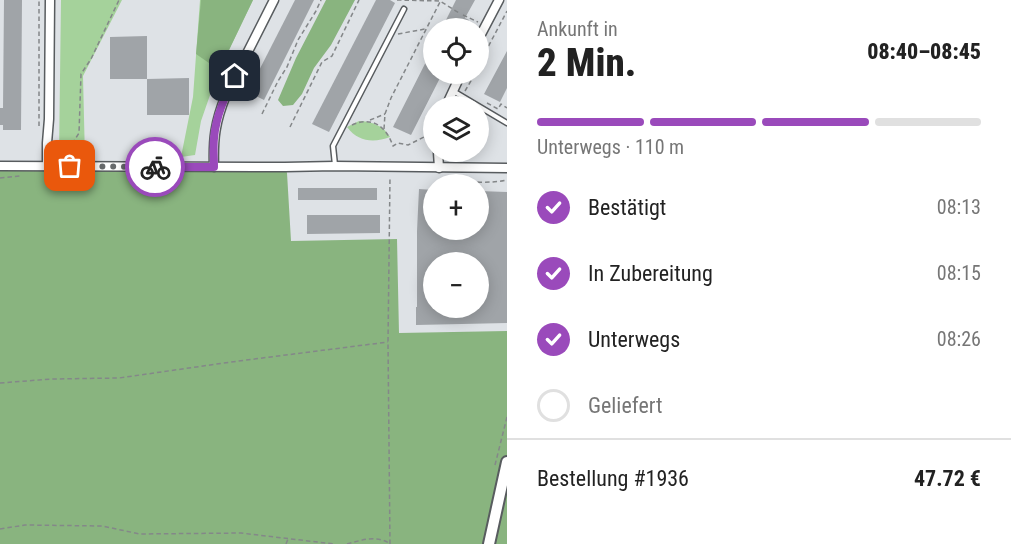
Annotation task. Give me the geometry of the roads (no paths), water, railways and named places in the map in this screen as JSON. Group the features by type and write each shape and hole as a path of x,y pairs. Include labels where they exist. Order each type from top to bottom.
{"street":[{"path":"47,166 50,119 50,0"},
{"path":"214,167 213,141 226,95 274,0"},
{"path":"489,20 499,0"},
{"path":"451,96 456,84"},
{"path":"439,162 439,168"},
{"path":"0,166 507,168"},
{"path":"489,544 507,462"}],"lane":[{"path":"335,166 333,146 404,9"},
{"path":"453,91 507,123"}]}
